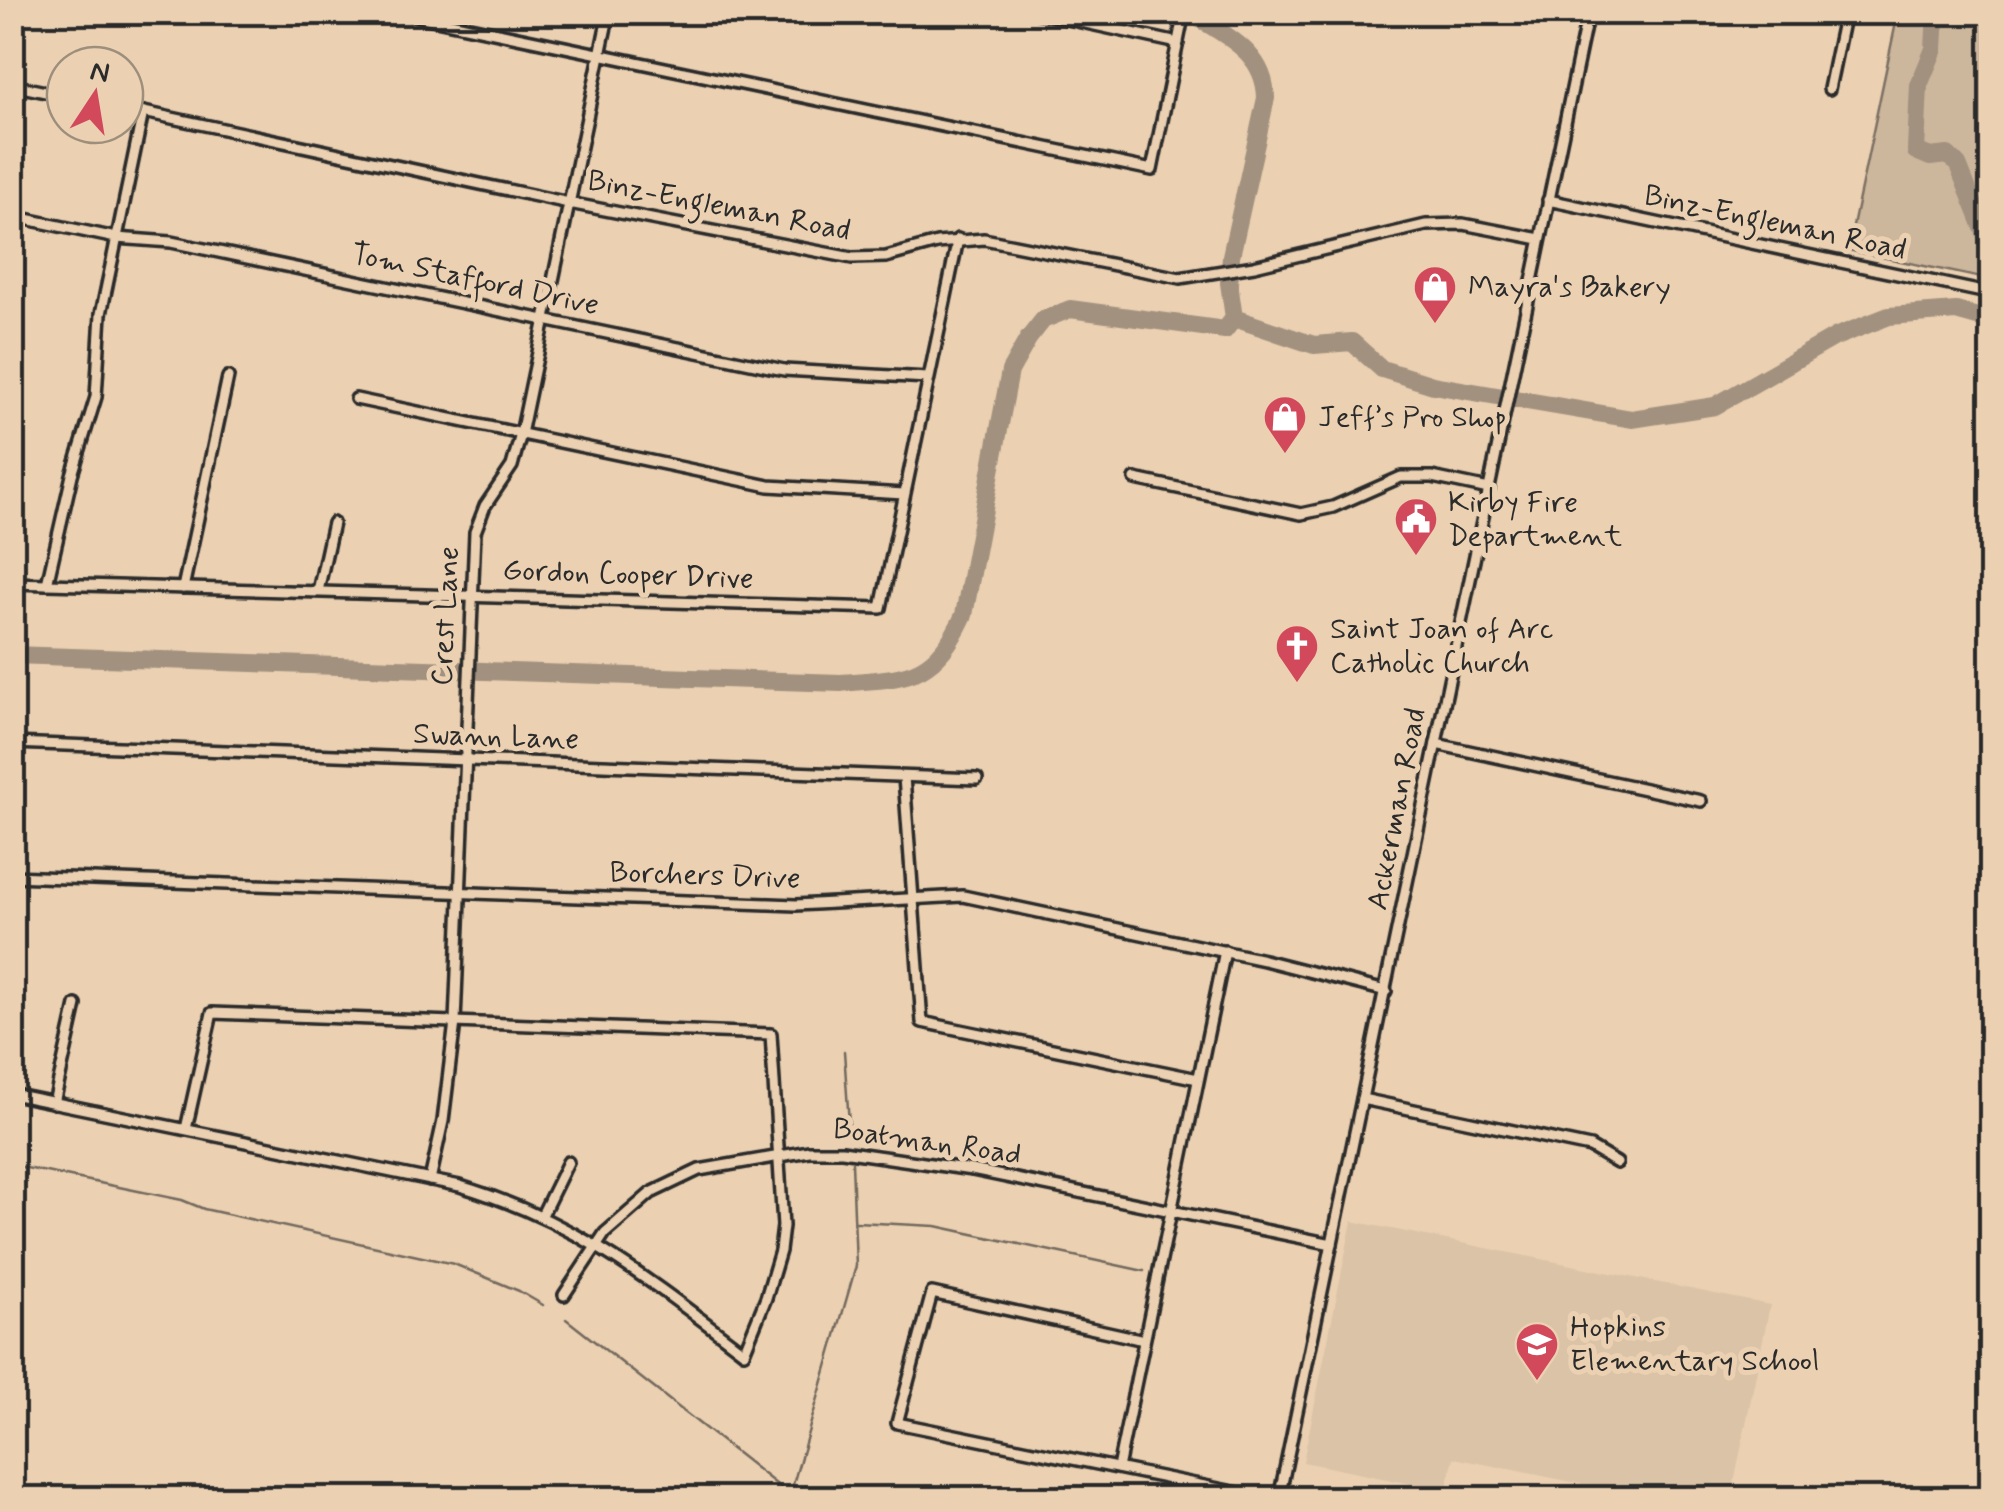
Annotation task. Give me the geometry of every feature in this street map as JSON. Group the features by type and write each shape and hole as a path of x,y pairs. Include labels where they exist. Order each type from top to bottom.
{"street":[{"path":"398,12 1152,170 1184,12"},
{"name":"Crest Lane","path":"430,1180 455,1022 468,654 478,523 512,466 521,434 609,12"},
{"path":"1035,12 1178,39"},
{"name":"Ackerman Road","path":"1279,1498 1588,12"},
{"path":"1829,88 1845,12"},
{"path":"12,85 45,92"},
{"name":"Binz-Engleman Road","path":"145,112 570,203 852,258 886,257 958,240 1010,242 1165,277 1209,275 1426,225 1462,224 1540,239"},
{"path":"47,584 72,475 96,397 101,314 137,145"},
{"name":"Binz-Engleman Road","path":"1548,200 1992,294"},
{"name":"Tom Stafford Drive","path":"12,216 116,238 171,242 784,370 928,378"},
{"path":"356,399 769,486 904,494 958,240"},
{"path":"184,588 228,377"},
{"path":"1135,479 1300,514 1333,507 1401,477 1432,477 1488,489"},
{"name":"Gordon Cooper Drive","path":"12,584 881,608 904,494"},
{"path":"318,591 332,523"},
{"name":"Swann Lane","path":"12,742 977,779"},
{"path":"1436,744 1701,801"},
{"path":"904,777 922,1022 1198,1079"},
{"name":"Borchers Drive","path":"12,876 796,905 964,896 1225,951 1386,991"},
{"path":"1118,1468 1225,951"},
{"path":"54,1102 76,1005"},
{"path":"12,1094 430,1180 499,1198 598,1244 744,1352 766,1298 782,1240 772,1034 212,1012 186,1129"},
{"path":"1362,1099 1590,1148 1617,1163"},
{"name":"Boatman Road","path":"564,1295 598,1244 628,1210 678,1178 721,1164 825,1150 925,1162 1332,1244"},
{"path":"542,1215 568,1162"},
{"path":"1144,1340 932,1293 897,1423 1263,1498"}],"shaded area":[{"path":"1898,13 1991,13 1991,280 1848,250"},
{"name":"Hopkins Elementary School","path":"1352,1221 1770,1305 1731,1498 1652,1498 1454,1458 1446,1491 1303,1462"}],"waterway":[{"path":"1189,12 1241,46 1259,68 1264,82 1266,98 1231,256 1229,283 1234,318 1314,345 1352,342 1382,369 1433,385 1632,419 1715,406 1835,337 1889,316 1956,311 1992,321"},
{"path":"1936,12 1934,49 1919,85 1916,151 1930,157 1948,155 1958,165 1992,250"},
{"path":"12,655 841,683 916,672 941,653 964,615 1010,371 1043,320 1070,309 1225,330 1234,318"},
{"path":"844,1051 850,1138"},
{"path":"566,1319 790,1495 856,1266 852,1162"},
{"path":"12,1165 182,1200 204,1209 454,1264 543,1305"},
{"path":"856,1222 936,1226 1144,1271"},
{"path":"790,1495 795,1498"}],"place":[{"name":"Mayra's Bakery","path":"1435,325"},
{"name":"Jeff’s Pro Shop","path":"1285,455"},
{"name":"Kirby Fire Department","path":"1416,557"},
{"name":"Saint Joan of Arc Catholic Church","path":"1297,684"},
{"name":"Hopkins Elementary School","path":"1537,1382"}]}
